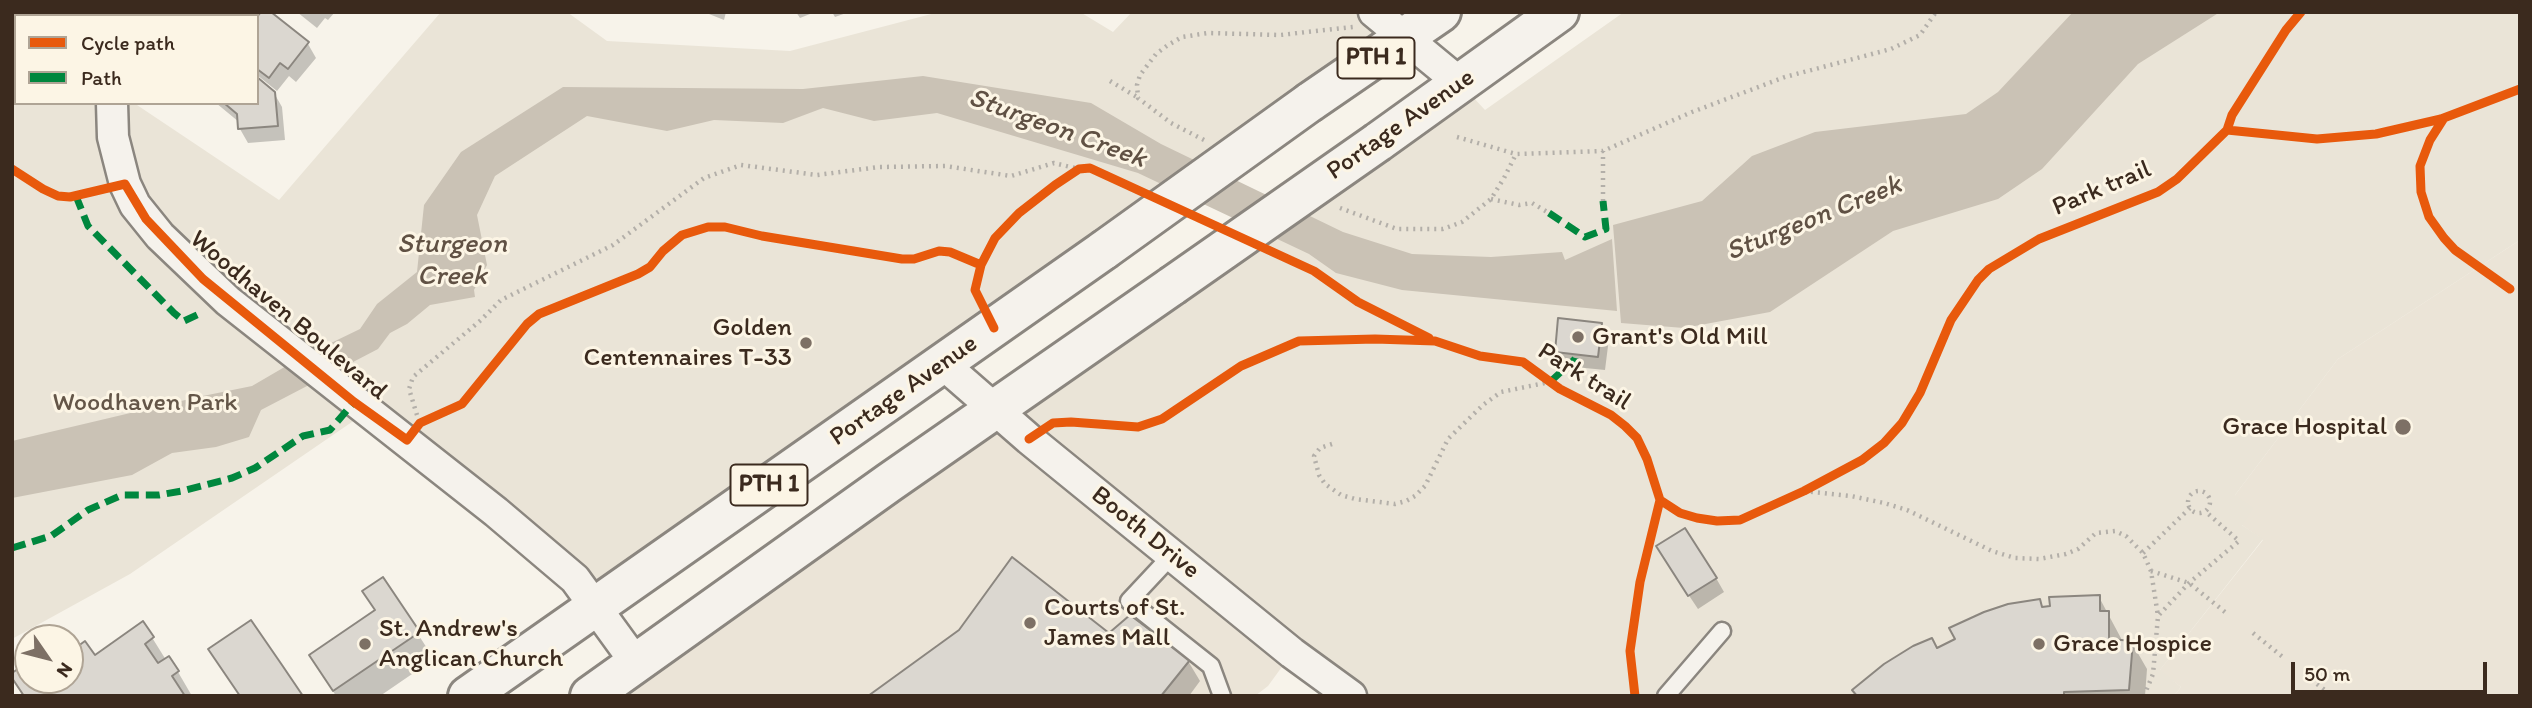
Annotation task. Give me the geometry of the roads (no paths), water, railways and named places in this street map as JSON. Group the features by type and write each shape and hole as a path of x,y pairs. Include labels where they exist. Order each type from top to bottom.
{"highway":[{"name":"Portage Avenue","path":"468,696 1441,12"},
{"name":"Portage Avenue","path":"590,696 1559,12"}],"street":[{"path":"1374,12 1460,83"},
{"name":"Woodhaven Boulevard","path":"112,105 113,137 125,184 135,205 167,243 228,301 466,488 575,579 636,663"},
{"name":"Booth Drive","path":"943,364 1292,653 1351,696"}],"lane":[{"path":"1172,555 1129,601 1211,666 1222,696"},
{"path":"1666,696 1722,631"}],"water":[{"name":"Sturgeon Creek","path":"2073,12 2220,12 2138,64 2042,169 1998,199 1893,231 1770,312 1684,328 1621,323 1613,225 1702,201 1752,156 1815,132 1966,114 1998,92"},
{"name":"Sturgeon Creek","path":"923,76 1091,103 1161,144 1343,232 1412,254 1491,257 1562,252 1565,260 1612,239 1617,311 1402,290 1336,273 1309,254 1138,173 937,113 874,121 823,108 783,123 714,120 667,131 587,116 495,176 477,215 487,265 474,290 475,297 430,305 407,324 390,333 378,349 261,410 249,437 216,447 172,453 132,475 12,498 12,441 252,386 300,358 360,329 377,304 417,272 424,205 461,152 563,87 803,89"}],"place":[{"name":"Grant's Old Mill","path":"1578,337"},
{"name":"Golden Centennaires T-33","path":"806,343"},
{"name":"Grace Hospital","path":"2403,427"},
{"name":"Courts of St. James Mall","path":"1030,623"},
{"name":"St. Andrew's Anglican Church","path":"365,644"},
{"name":"Grace Hospice","path":"2039,644"}],"park label":[{"name":"Woodhaven Park","path":"145,403"}]}
